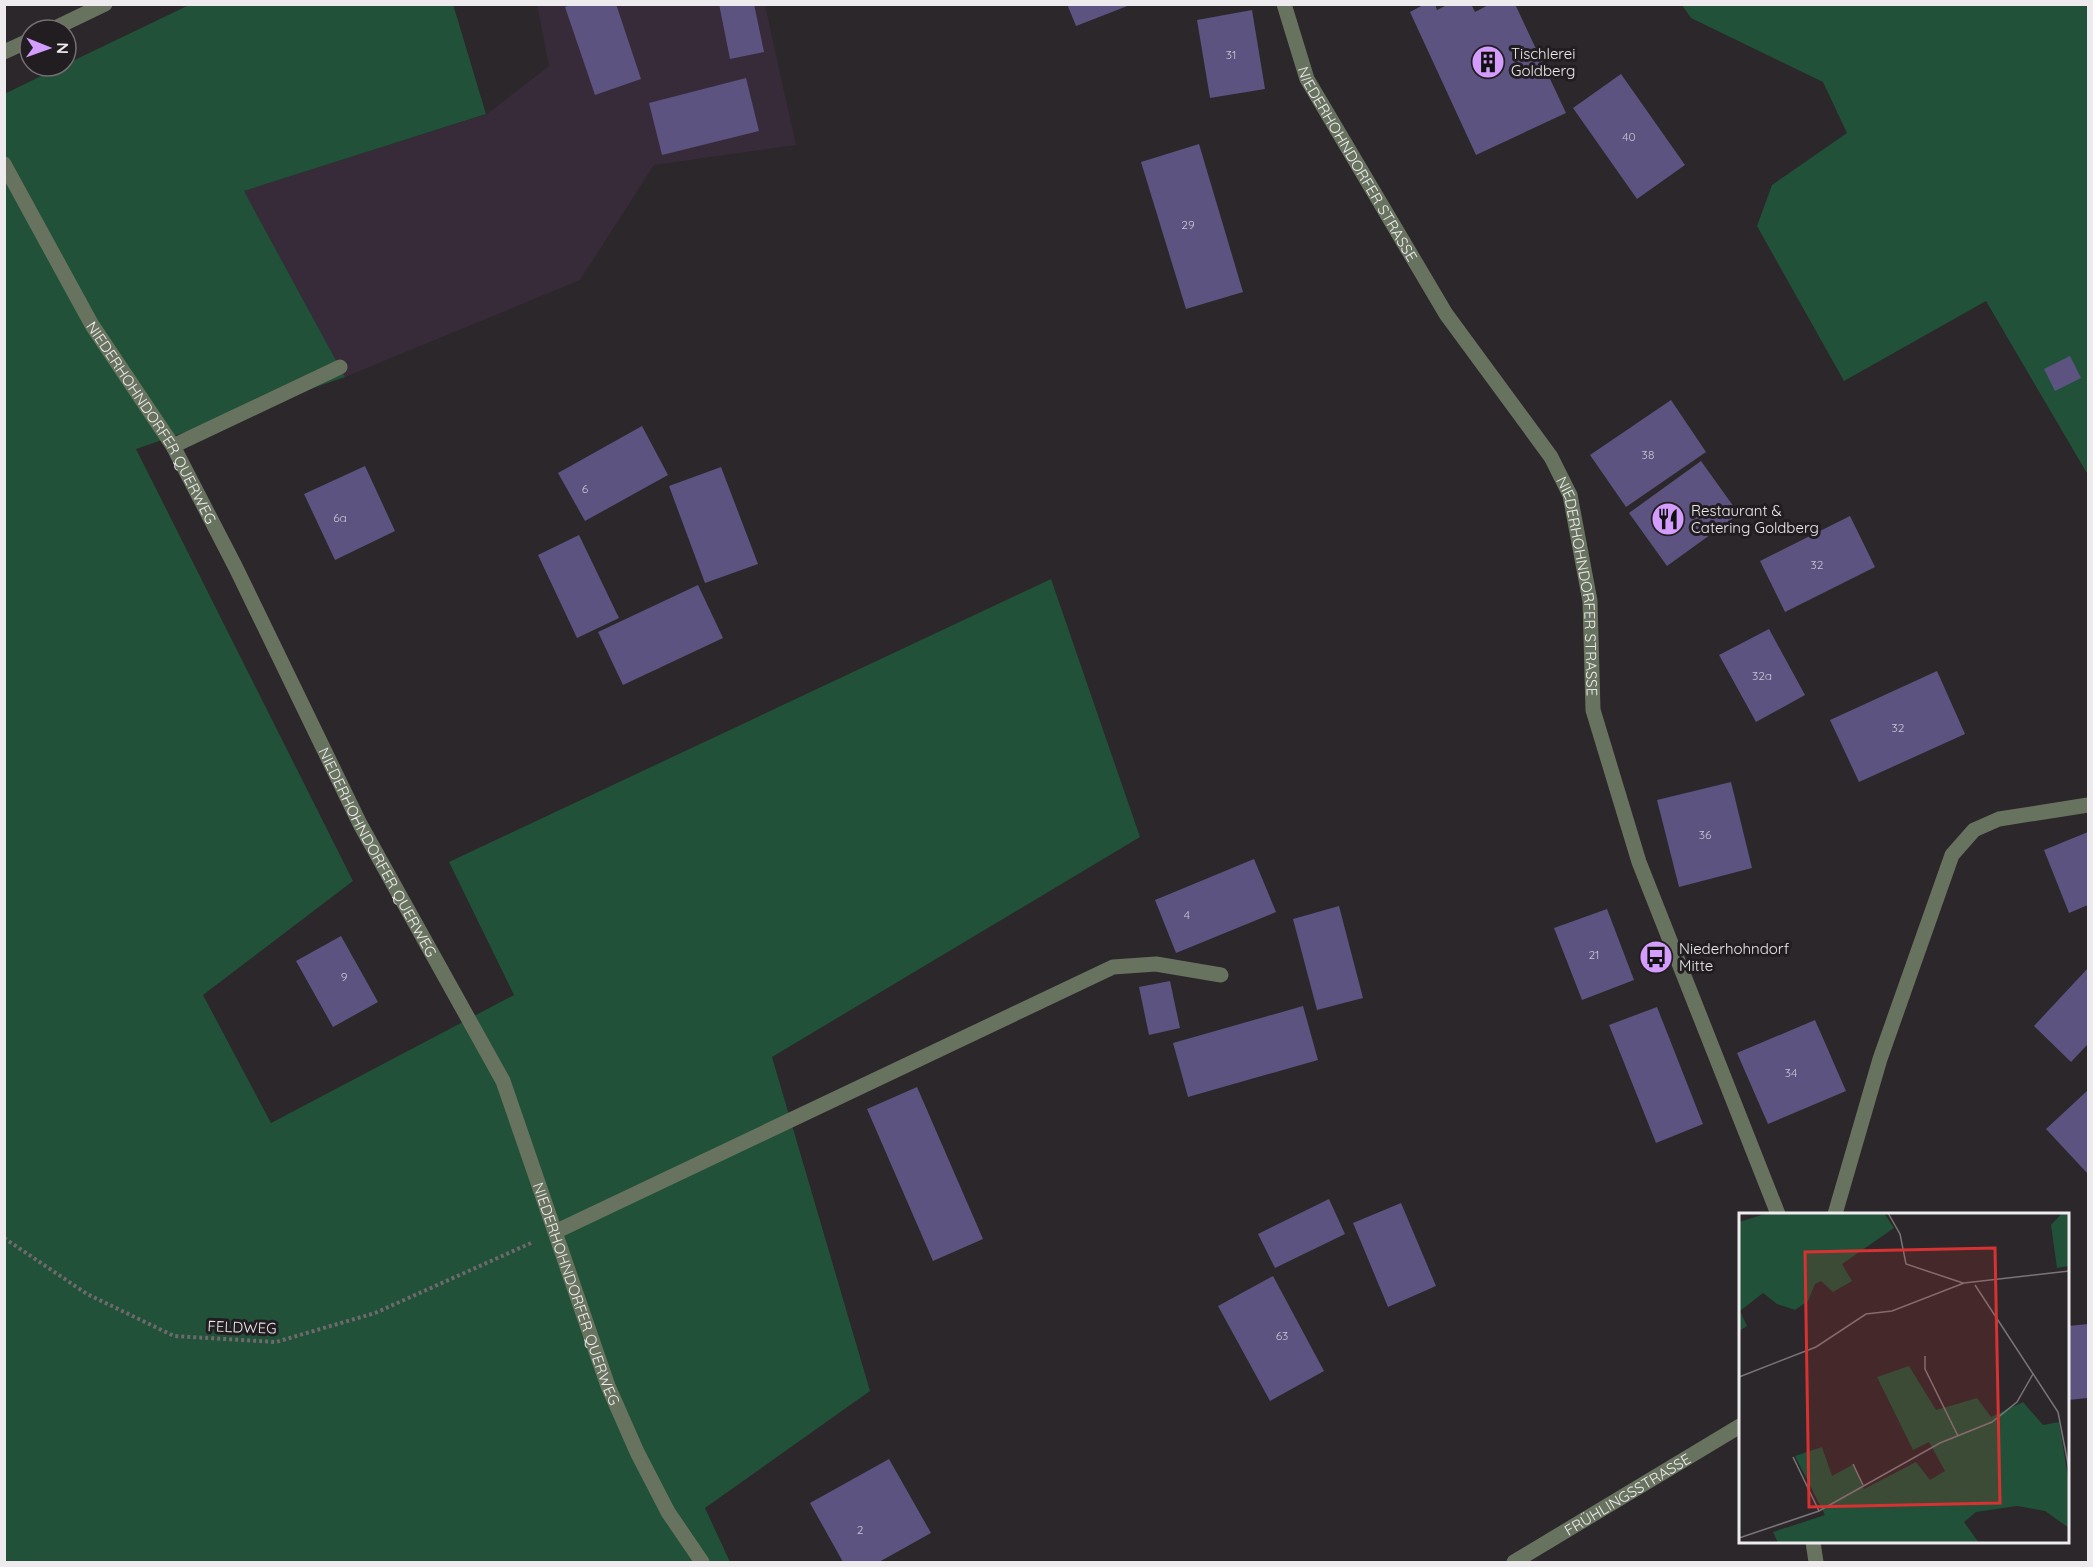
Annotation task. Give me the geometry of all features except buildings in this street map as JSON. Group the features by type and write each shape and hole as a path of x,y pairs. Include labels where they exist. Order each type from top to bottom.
{"street":[{"path":"76,18 105,4"},
{"name":"NIEDERHOHNDORFER STRASSE","path":"1284,4 1306,79 1446,314 1551,457 1570,495 1590,601 1593,710 1639,862 1777,1213"},
{"path":"4,52 18,46"},
{"name":"NIEDERHOHNDORFER QUERWEG","path":"4,164 92,325 173,446 236,568 360,824 503,1081 557,1231 608,1386 637,1452 668,1512 702,1563"},
{"path":"173,446 340,367"},
{"path":"1835,1213 1880,1059 1952,855 1974,830 1999,819 2088,805"},
{"path":"557,1231 1113,967 1156,964 1221,975"},
{"name":"FRÜHLINGSSTRASSE","path":"1514,1563 1739,1427"},
{"path":"1813,1543 1816,1563"}],"path":[{"name":"FELDWEG","path":"4,1239 87,1293 174,1336 276,1342 375,1313 557,1231"}],"shaded area":[{"path":"537,5 765,5 796,145 654,165 580,280 345,377 244,191 487,114 549,66"}],"green space":[{"path":"453,4 486,114 244,191 345,377 136,449 353,881 203,995 271,1123 514,995 449,862 1051,579 1140,837 772,1057 870,1391 705,1508 730,1562 5,1562 4,94 37,78 78,78 78,58 189,5"},
{"path":"1682,5 2088,5 2088,475 1986,301 1844,381 1757,226 1772,185 1847,133 1823,82 1691,18"}],"place":[{"name":"Tischlerei Goldberg","path":"1488,62"},
{"name":"Restaurant & Catering Goldberg","path":"1668,519"},
{"name":"Niederhohndorf Mitte","path":"1656,957"}]}
